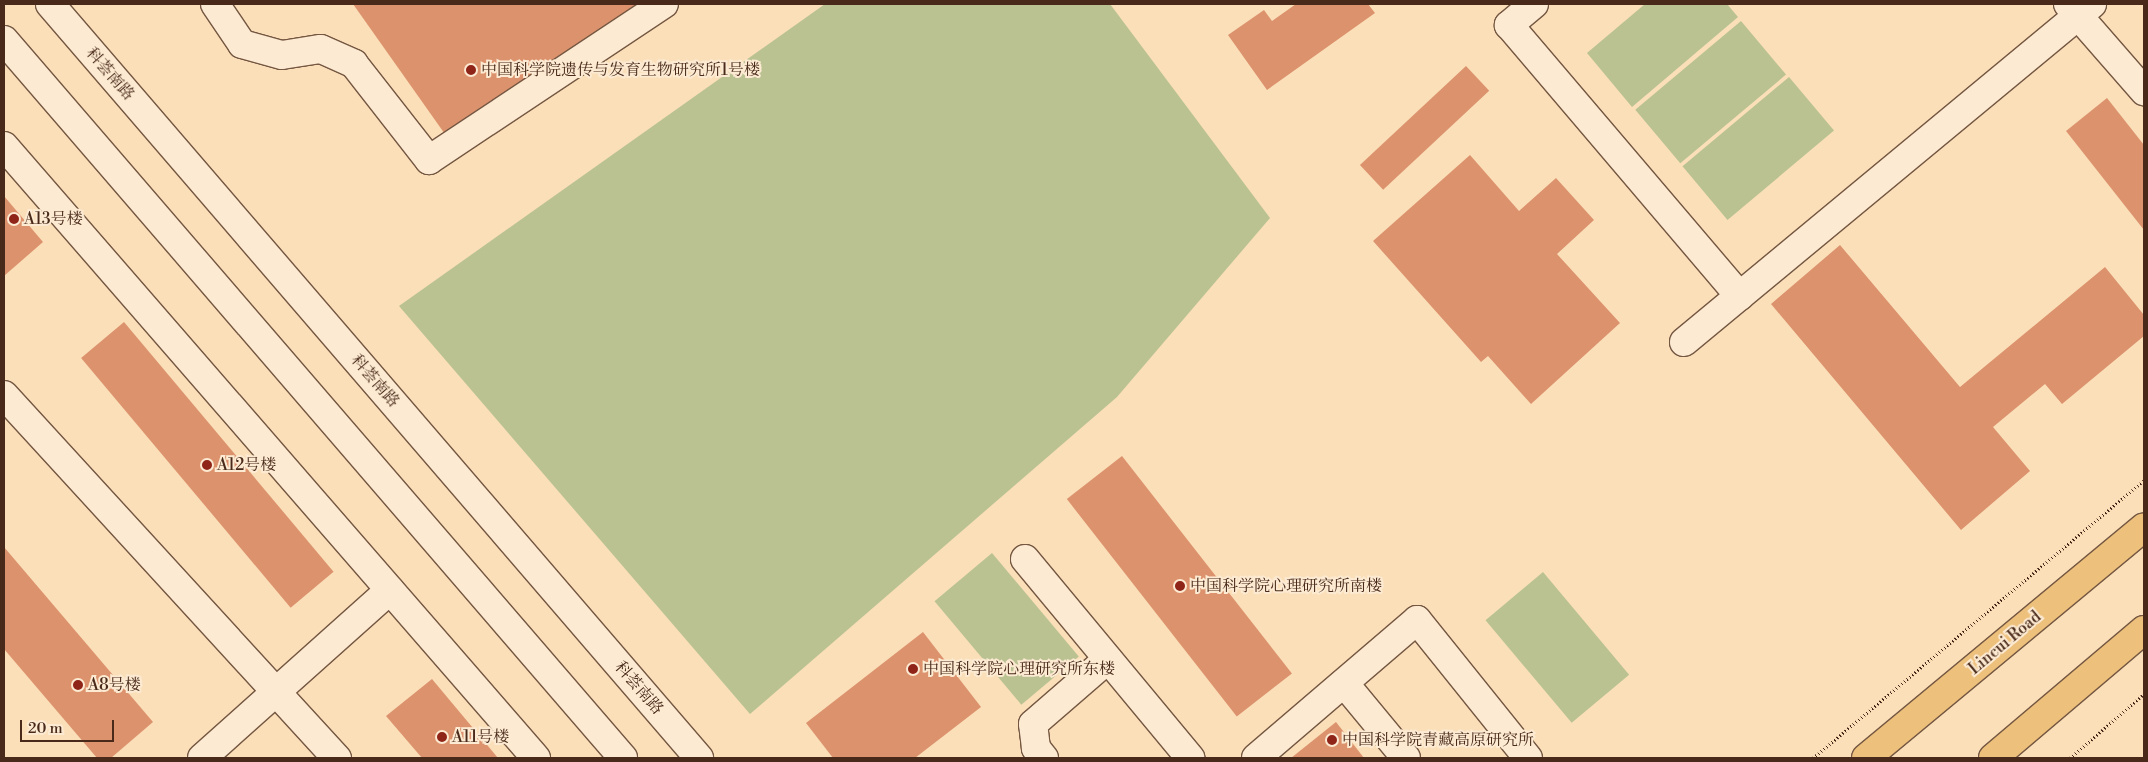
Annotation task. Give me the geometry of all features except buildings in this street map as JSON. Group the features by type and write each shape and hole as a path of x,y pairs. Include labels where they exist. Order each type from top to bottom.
{"main road":[{"name":"Lincui Road","path":"1866,758 2144,528"},
{"path":"1993,758 2144,630"}],"street":[{"name":"科荟南路","path":"50,4 699,758"},
{"path":"215,4 242,44 282,55 321,49 354,64 429,160 664,4"},
{"path":"1534,4 1509,26 1740,296"},
{"path":"1684,342 2079,7 2144,91"},
{"path":"4,40 624,758"},
{"path":"4,146 536,758"},
{"path":"4,395 337,758"},
{"path":"1025,559 1190,758"},
{"path":"202,758 390,590"},
{"path":"1256,758 1417,620 1528,758"},
{"path":"1044,758 1036,748 1033,724 1108,659"},
{"path":"1344,683 1406,758"}],"path":[{"path":"1813,758 2144,480"},
{"path":"2070,758 2144,694"}],"green space":[{"path":"825,4 1110,4 1270,218 1117,397 750,714 399,306"},
{"path":"1645,4 1727,4 1738,17 1632,107 1587,53"},
{"path":"1741,21 1786,75 1680,163 1635,110"},
{"path":"1789,77 1834,131 1728,220 1683,166"},
{"path":"992,553 1079,656 1021,705 935,601"},
{"path":"1543,572 1629,675 1572,723 1486,620"}],"place":[{"name":"中国科学院遗传与发育生物研究所1号楼","path":"471,70"},
{"name":"A13号楼","path":"14,219"},
{"name":"A12号楼","path":"207,465"},
{"name":"中国科学院心理研究所南楼","path":"1180,586"},
{"name":"中国科学院心理研究所东楼","path":"913,669"},
{"name":"A8号楼","path":"78,685"},
{"name":"A11号楼","path":"442,737"},
{"name":"中国科学院青藏高原研究所","path":"1332,740"}]}
